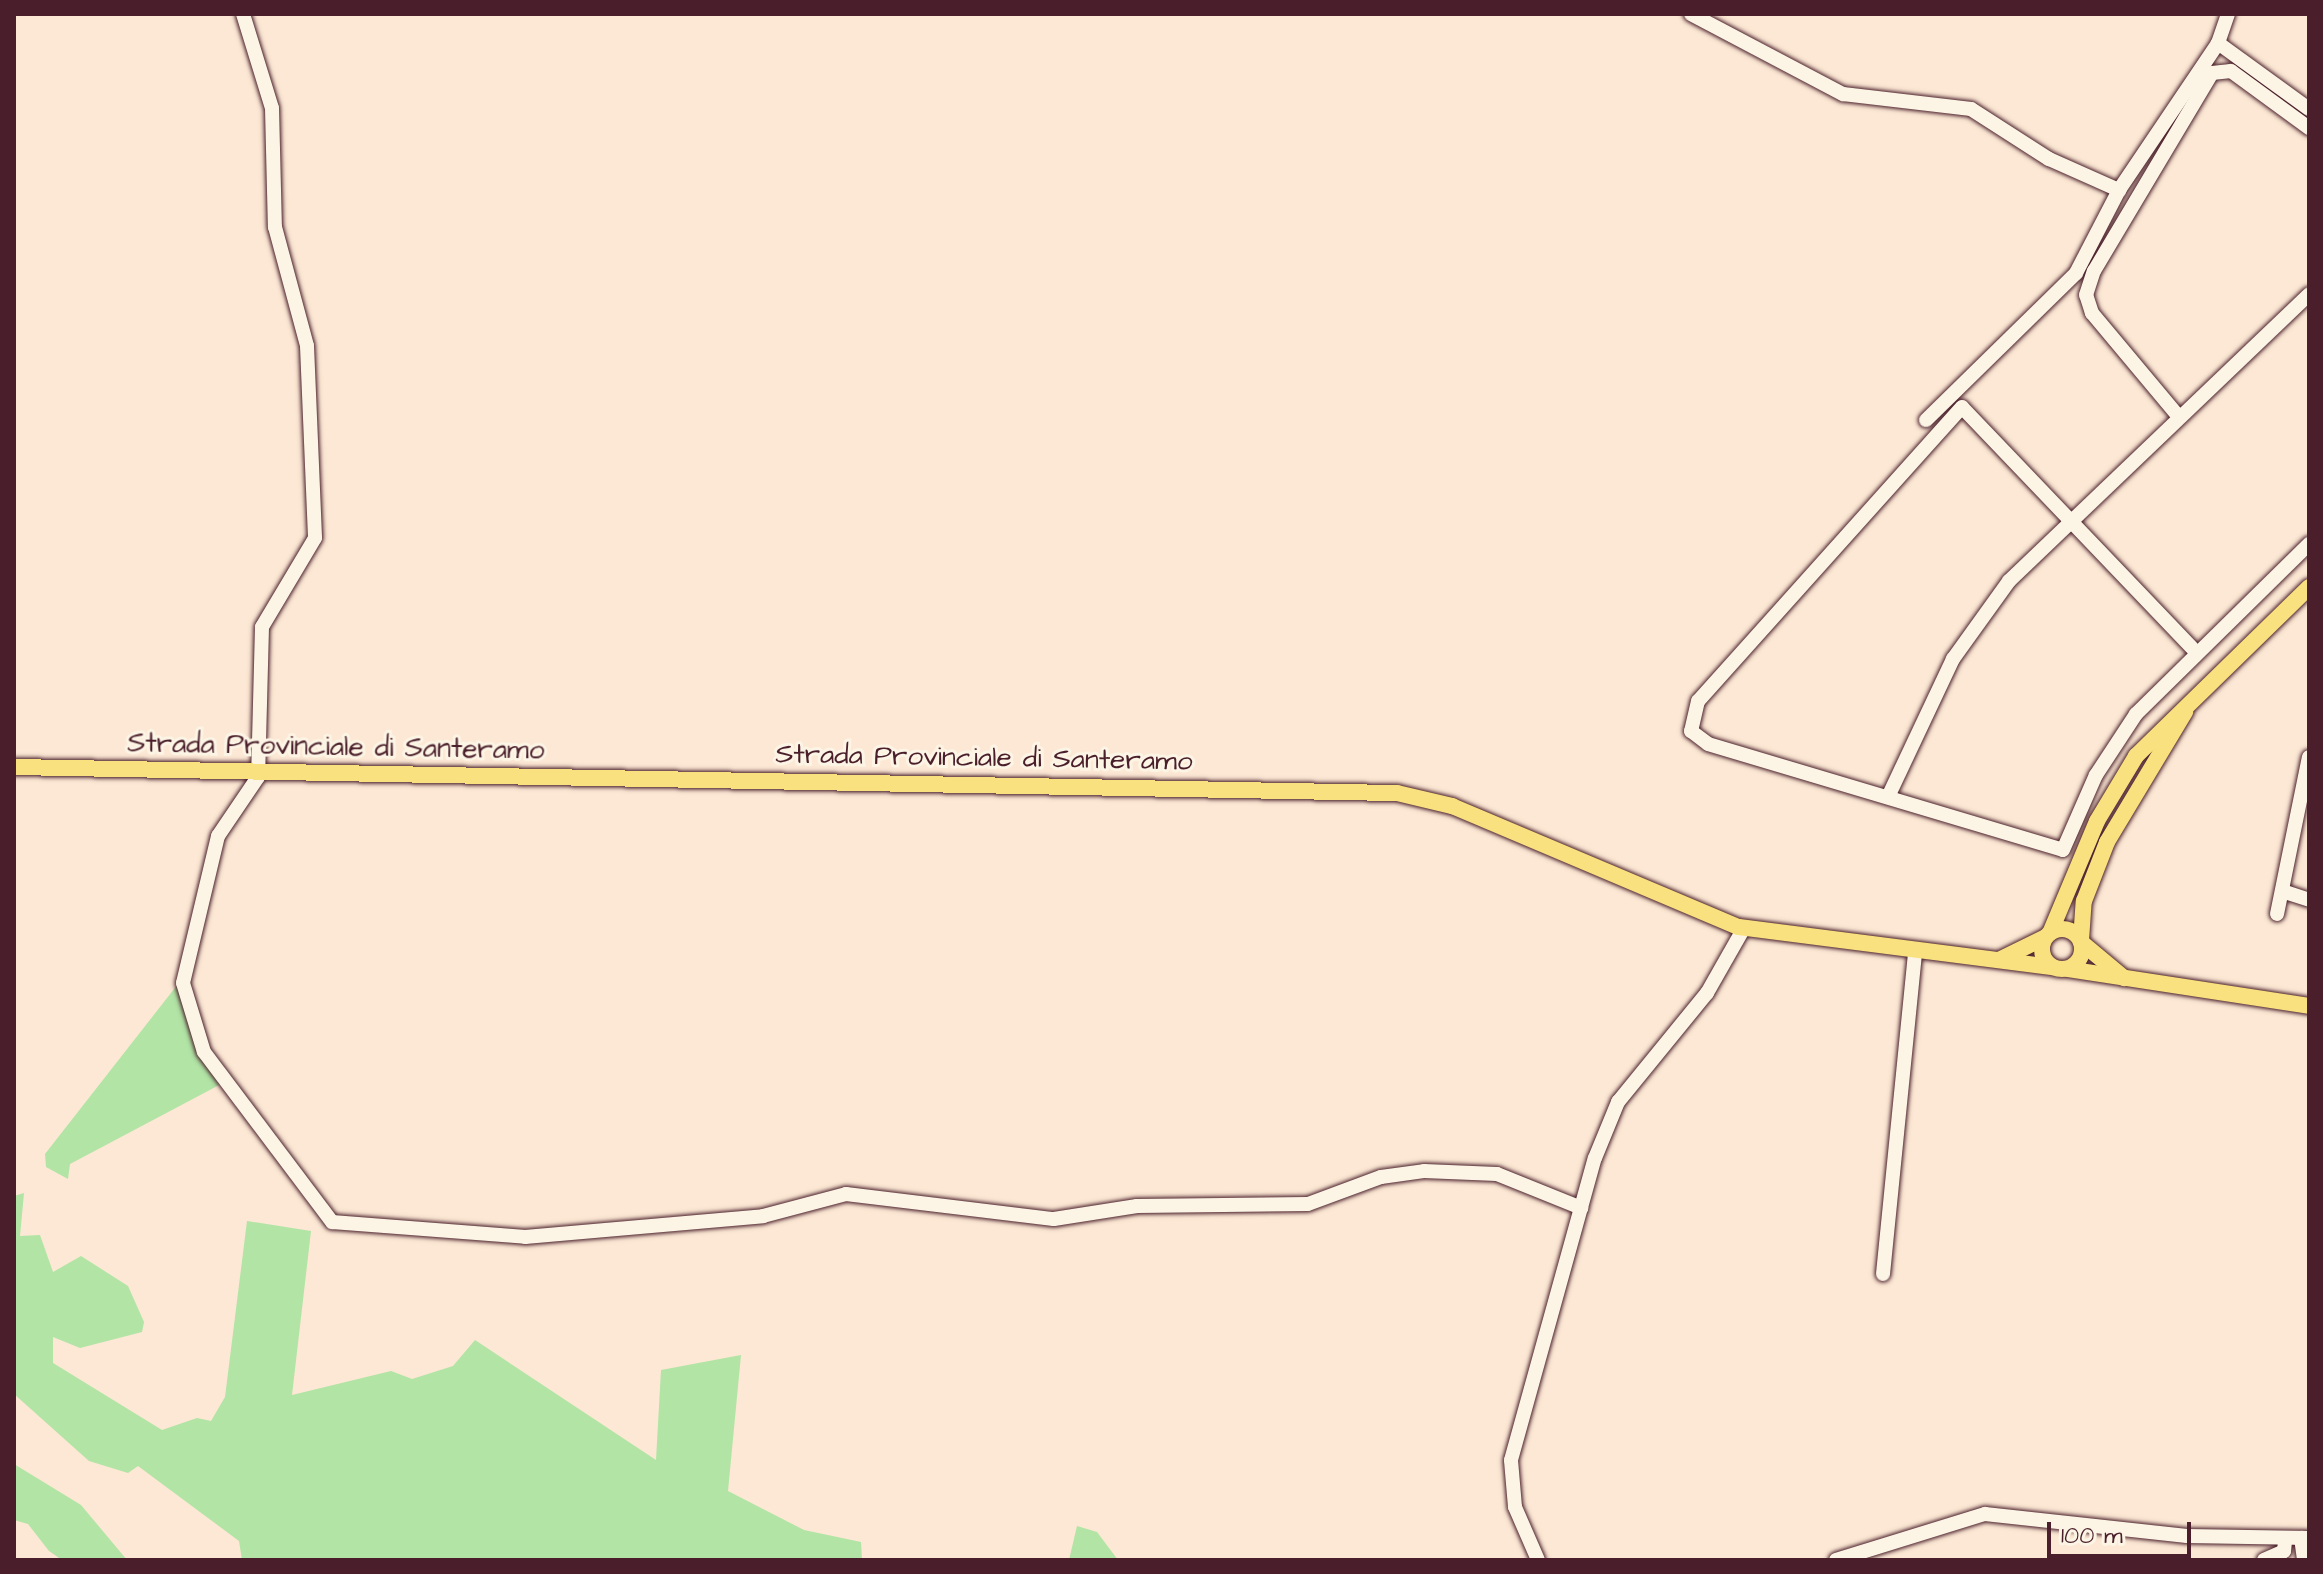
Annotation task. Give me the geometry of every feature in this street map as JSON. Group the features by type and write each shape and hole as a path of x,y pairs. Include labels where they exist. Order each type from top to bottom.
{"main road":[{"path":"2060,968 2042,950 2119,780 2198,690 2309,587"},
{"path":"2060,968 2079,962 2084,901 2107,842 2198,690"},
{"name":"Strada Provinciale di Santeramo","path":"14,767 1397,793 1452,806 1744,928 1920,953"},
{"path":"1920,953 2003,958 2067,929 2117,976 2177,988"},
{"path":"1920,953 2060,968 2309,1006"}],"street":[{"path":"243,14 276,132 275,227 307,346 314,546 262,627 259,772 211,856 184,975 188,1017 208,1059 332,1222 525,1237 763,1216 846,1194 1054,1219 1137,1206 1308,1204 1381,1177 1424,1171 1497,1174 1581,1208"},
{"path":"1691,14 1843,94 1971,109 2049,159 2119,190"},
{"path":"1926,420 2072,277 2119,190 2218,43 2228,14"},
{"path":"2218,43 2309,109"},
{"path":"2179,417 2092,313 2087,287 2128,205 2212,73 2231,71 2309,128"},
{"path":"2072,277 2087,287"},
{"path":"1888,797 1953,659 2009,581 2069,520 2309,294"},
{"path":"2195,651 1962,407 1692,712 1697,739 2063,850 2123,731 2195,651 2309,544"},
{"path":"2277,914 2309,757"},
{"path":"2282,891 2309,900"},
{"path":"1538,1560 1515,1507 1511,1460 1581,1208 1618,1102 1707,993 1744,928"},
{"path":"1883,1274 1920,953"},
{"path":"1836,1560 1985,1514 2285,1541 2305,1538 2304,1560"},
{"path":"2264,1560 2284,1551 2285,1541"}],"green space":[{"path":"178,984 194,1044 223,1083 70,1164 68,1179 46,1167 45,1154"},
{"path":"24,1193 20,1236 40,1235 53,1272 81,1256 128,1286 144,1322 142,1332 80,1348 53,1337 53,1363 162,1430 197,1418 211,1421 225,1397 247,1221 311,1231 292,1395 391,1371 412,1379 453,1366 475,1340 656,1460 661,1370 741,1355 728,1491 804,1530 861,1542 862,1560 242,1560 239,1541 138,1466 128,1473 89,1461 14,1394 14,1196"},
{"path":"14,1464 81,1505 127,1560 62,1560 49,1551 28,1524 14,1520"},
{"path":"1077,1526 1097,1532 1118,1560 1069,1560"}]}
